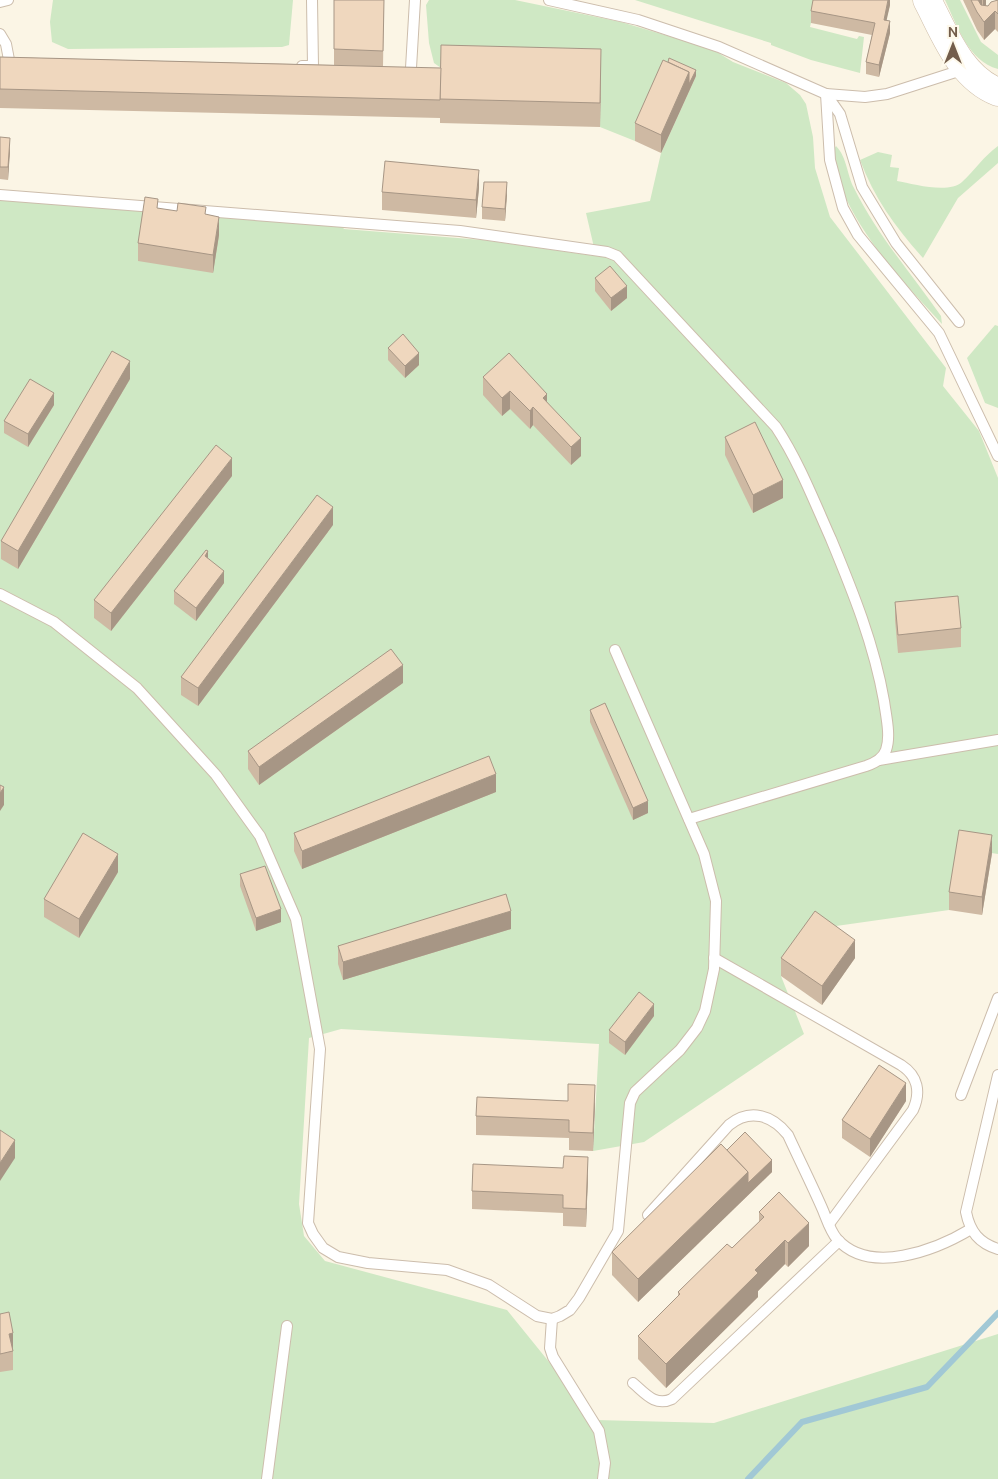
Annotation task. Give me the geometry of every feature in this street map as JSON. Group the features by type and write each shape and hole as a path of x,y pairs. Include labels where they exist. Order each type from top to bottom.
{"street":[{"path":"927,0 966,69 977,80 998,92"}],"lane":[{"path":"0,2 8,0"},
{"path":"294,66 313,66 312,0"},
{"path":"411,68 415,0"},
{"path":"549,0 638,20 719,47 826,94 865,97 887,94 966,69"},
{"path":"0,34 6,44 10,65 29,66"},
{"path":"826,94 840,114 862,187 896,243 959,322"},
{"path":"826,94 830,160 843,208 858,235 939,334 998,456"},
{"path":"0,195 460,231 607,252 617,256 776,427 791,450 805,478 862,616 878,671 888,741 886,752 880,760"},
{"path":"0,594 54,622 137,688 216,775 260,836 296,918 320,1049 308,1223 323,1248 338,1257 368,1263 447,1270 467,1275 490,1285 536,1316 552,1319 570,1310 614,1240 620,1220 630,1103 635,1092 680,1050 697,1028 705,1012 714,958 716,901 713,883 704,854 615,650"},
{"path":"689,819 866,766 880,760 998,740"},
{"path":"714,958 901,1065 910,1071 915,1079 918,1090 913,1110 829,1224"},
{"path":"961,1095 998,998"},
{"path":"998,1075 966,1212 971,1228 979,1240 998,1249"},
{"path":"648,1215 730,1125 737,1119 757,1115 768,1117 779,1124 788,1134 829,1224 839,1241 852,1251 878,1258 899,1256 930,1250 948,1243 971,1228"},
{"path":"632,1383 658,1402 672,1399 839,1241"},
{"path":"552,1319 550,1348 553,1357 599,1431 605,1463 603,1479"},
{"path":"268,1479 287,1326"}],"green space":[{"path":"53,0 293,0 289,45 282,47 68,49 52,42 50,22"},
{"path":"429,0 515,0 621,22 712,49 733,62 786,83 800,95 806,104 813,137 815,168 830,217 946,368 943,386 979,431 998,478 998,854 959,848 949,910 815,929 781,976 804,1034 644,1142 593,1151 599,1044 341,1029 309,1038 299,1204 304,1236 325,1261 507,1310 596,1420 714,1423 998,1334 998,1479 0,1479 0,195 337,219 344,229 483,240 596,256 586,213 650,201 661,153 696,76 669,64 635,141 600,127 601,73 441,68 434,63 429,43 426,5"},
{"path":"635,0 816,0 810,27 857,39 859,36 864,37 860,73 811,60 771,45 771,43"},
{"path":"945,0 960,0 981,42 998,55 998,69 988,65 971,50 959,31"},
{"path":"836,146 840,150 852,183 873,222 941,316 942,324 887,262 852,210 838,177 833,151"},
{"path":"998,146 998,163 958,198 923,258 879,200 860,160 878,152 892,155 890,167 899,168 897,181 940,188 956,186 962,182"},
{"path":"995,325 998,326 998,408 985,403 967,358"}],"building":[{"path":"334,0 384,0 383,51 334,49"},
{"path":"813,0 888,0 884,20 890,21 879,65 866,62 875,23 811,11"},
{"path":"971,0 978,0 981,5 988,6 991,2 998,0 998,14 995,11 984,22"},
{"path":"441,45 601,49 600,103 440,99"},
{"path":"0,57 441,68 440,100 0,89"},
{"path":"669,58 696,70 689,84 689,72 668,62"},
{"path":"663,60 689,72 661,135 635,123"},
{"path":"0,137 10,138 8,167 0,167"},
{"path":"385,161 479,170 476,200 382,192"},
{"path":"484,182 507,182 505,209 482,207"},
{"path":"145,197 158,199 157,208 177,211 178,203 206,207 205,214 219,217 213,255 138,243"},
{"path":"610,266 627,286 611,298 595,278"},
{"path":"403,334 419,353 405,366 388,348"},
{"path":"112,351 130,361 18,551 1,541"},
{"path":"509,353 547,394 543,398 581,438 571,447 533,407 530,411 510,391 502,398 483,377"},
{"path":"30,379 54,393 28,434 4,421"},
{"path":"755,422 783,480 753,495 725,437"},
{"path":"216,445 232,458 111,613 94,600"},
{"path":"317,495 333,507 198,688 181,677"},
{"path":"206,550 208,551 205,556 224,571 196,608 174,591"},
{"path":"958,596 961,628 898,635 895,602"},
{"path":"391,649 403,665 259,767 248,751"},
{"path":"605,703 648,801 633,808 590,710"},
{"path":"489,756 496,774 302,851 294,833"},
{"path":"0,785 4,787 0,793"},
{"path":"959,830 992,835 982,897 949,892"},
{"path":"83,833 118,854 79,919 44,899"},
{"path":"265,866 281,909 256,918 240,874"},
{"path":"506,894 511,911 343,962 338,946"},
{"path":"815,911 855,940 822,986 781,958"},
{"path":"639,992 654,1004 625,1042 609,1030"},
{"path":"879,1065 906,1083 870,1139 842,1120"},
{"path":"568,1084 595,1085 593,1133 569,1132 569,1120 476,1116 477,1097 568,1101"},
{"path":"0,1130 15,1140 0,1163"},
{"path":"745,1132 772,1160 748,1183 748,1172 727,1150"},
{"path":"721,1144 748,1172 638,1279 612,1252"},
{"path":"564,1156 588,1157 586,1209 563,1208 563,1195 472,1191 473,1164 563,1168"},
{"path":"779,1192 809,1223 788,1243 785,1240 755,1270 758,1273 666,1364 638,1336 680,1294 678,1292 727,1244 732,1248 764,1217 759,1212"},
{"path":"9,1312 13,1333 9,1334 13,1351 0,1354 0,1314"}],"waterway":[{"path":"748,1479 802,1422 927,1387 998,1313"}]}
